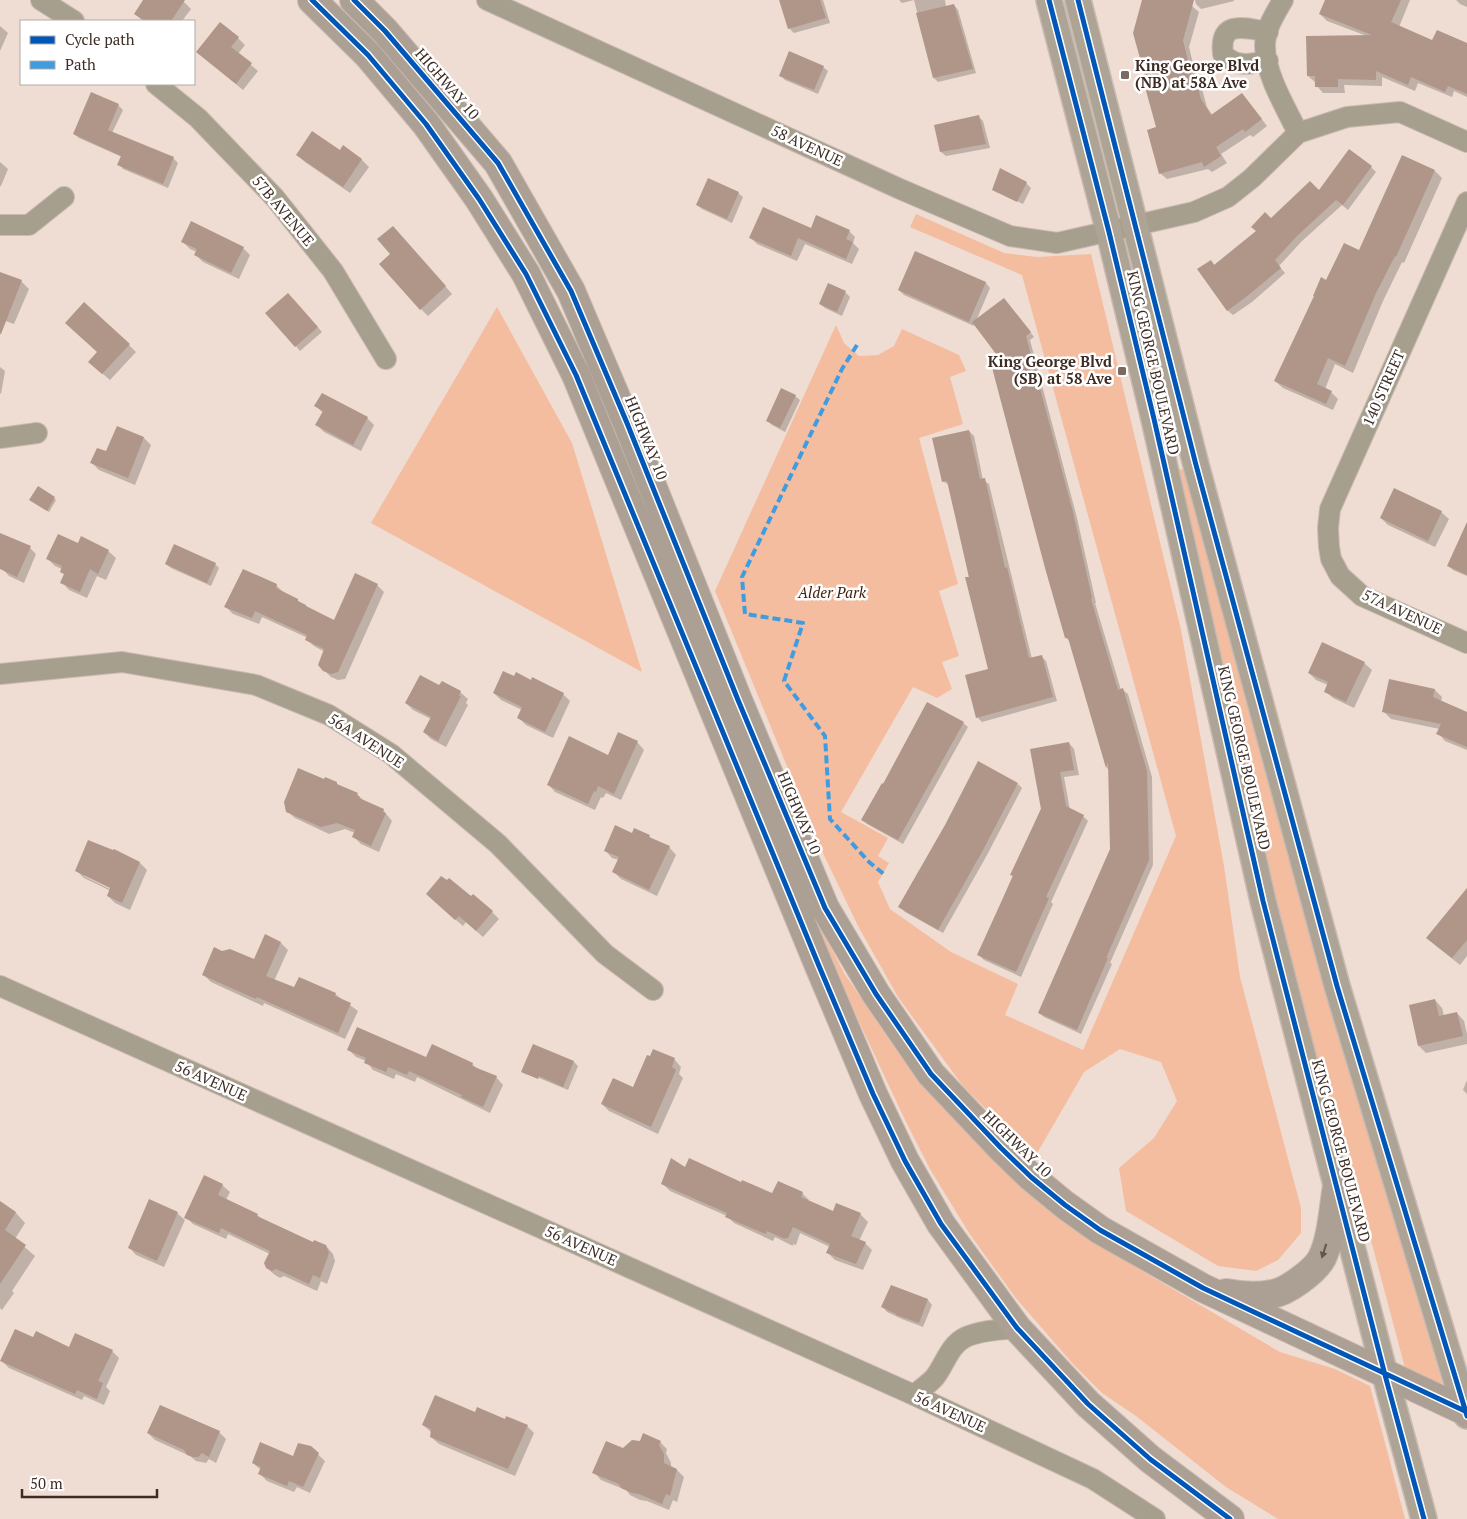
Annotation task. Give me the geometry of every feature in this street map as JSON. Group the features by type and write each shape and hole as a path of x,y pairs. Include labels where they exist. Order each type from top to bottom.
{"highway":[{"path":"312,0 368,55 426,124 479,199 526,274 576,376 818,966 873,1094 905,1161 941,1224 1017,1328 1088,1404 1150,1459 1230,1519"},
{"name":"HIGHWAY 10","path":"354,0 384,31 498,163 571,291 627,423 738,700 826,908 876,994 930,1074 1001,1148 1032,1177 1065,1205 1100,1230 1203,1288 1467,1413"},
{"path":"1203,1288 1244,1296 1275,1294 1305,1278 1321,1259 1330,1232 1337,1186"}],"main road":[{"name":"KING GEORGE BOULEVARD","path":"1049,0 1109,232 1156,428 1263,901 1424,1519"},
{"name":"KING GEORGE BOULEVARD","path":"1078,0 1196,465 1337,986 1467,1413"}],"street":[{"path":"41,0 72,20"},
{"name":"58 AVENUE","path":"487,0 911,194 1010,236 1057,243 1194,212 1228,197 1252,178 1298,133"},
{"path":"1283,0 1270,22 1265,46 1274,81 1298,133 1347,117 1400,112 1467,142"},
{"path":"1268,32 1235,27 1229,29 1222,47 1223,54 1234,63 1246,64 1268,61"},
{"name":"57B AVENUE","path":"157,85 198,118 275,198 332,271 386,359"},
{"path":"0,225 29,225 64,197"},
{"name":"140 STREET","path":"1340,576 1331,559 1329,548 1328,528 1330,509 1467,202"},
{"path":"0,438 37,433"},
{"name":"57A AVENUE","path":"1340,576 1362,596 1467,643"},
{"name":"56A AVENUE","path":"0,674 122,662 256,685 329,715 391,754 498,844 605,954 653,990"},
{"name":"56 AVENUE","path":"0,986 914,1395 1094,1479 1156,1519"},
{"path":"914,1395 936,1375 948,1354 964,1338 979,1332 1017,1328"}],"green space":[{"name":"Alder Park","path":"916,214 1004,253 1037,257 1091,254 1181,630 1224,866 1240,977 1301,1208 1301,1233 1278,1260 1256,1271 1218,1266 1126,1211 1119,1168 1154,1138 1177,1101 1161,1062 1120,1049 1084,1072 1036,1155 1009,1132 963,1086 898,997 858,926 821,849 715,591 836,325 844,343 859,356 878,355 894,346 902,329 959,355 966,371 950,377 963,424 919,438 958,584 939,591 959,656 942,662 952,689 937,698 913,687 841,812 888,838 878,856 889,863 878,882 890,909 951,952 1018,984 1005,1015 1083,1050 1176,836 1022,275 910,227"},
{"path":"497,307 572,443 642,672 371,523"},
{"path":"1189,469 1293,869 1442,1382 1441,1384 1405,1368 1351,1165 1301,1005 1171,470"},
{"path":"791,865 844,973 890,1041 928,1092 990,1157 1034,1198 1137,1268 1280,1352 1335,1369 1370,1386 1405,1519 1278,1519 1226,1487 1136,1416 1102,1393 1073,1364 1015,1297 969,1233 930,1169 855,1013"}],"building":[{"path":"143,0 185,0 172,20 143,20 134,14"},
{"path":"779,0 820,0 826,18 788,29"},
{"path":"1142,0 1194,0 1183,40 1193,82 1196,81 1201,99 1211,115 1242,93 1262,119 1245,132 1243,129 1216,147 1221,156 1204,167 1202,162 1159,174 1147,130 1156,127 1145,87 1148,87 1133,33"},
{"path":"1325,0 1401,0 1391,22 1432,40 1437,30 1467,43 1467,94 1448,86 1445,92 1411,77 1408,85 1376,71 1376,80 1338,79 1338,87 1315,87 1315,76 1307,76 1306,36 1372,35 1319,14"},
{"path":"954,4 973,69 933,78 916,13"},
{"path":"220,22 239,37 231,47 252,63 236,84 196,52"},
{"path":"789,51 824,66 814,90 779,76"},
{"path":"91,92 119,104 108,130 174,157 163,184 117,165 121,156 73,134"},
{"path":"979,115 986,144 940,152 934,125"},
{"path":"312,131 340,150 343,145 362,159 343,187 296,155"},
{"path":"1349,149 1372,166 1343,205 1336,200 1297,236 1275,260 1281,268 1227,311 1197,269 1211,260 1214,265 1256,231 1251,227 1265,212 1271,218 1310,181 1319,190"},
{"path":"1402,155 1435,170 1396,257 1376,293 1345,366 1328,358 1317,384 1332,391 1326,404 1274,381 1321,277 1326,280 1344,243 1359,250"},
{"path":"1000,168 1027,182 1017,202 992,190"},
{"path":"708,178 739,192 727,219 696,205"},
{"path":"763,207 811,228 816,215 850,230 846,239 853,242 846,259 798,238 791,256 749,238"},
{"path":"191,221 244,247 231,273 194,255 197,249 181,242"},
{"path":"393,226 446,286 420,310 379,264 390,254 377,239"},
{"path":"915,251 986,282 969,322 898,290"},
{"path":"0,272 22,280 1,334 0,334"},
{"path":"828,283 846,291 837,312 819,304"},
{"path":"288,293 318,327 295,347 265,313"},
{"path":"1004,298 1031,332 1026,336 1073,512 1091,599 1118,690 1123,688 1147,771 1149,860 1077,1030 1038,1013 1110,849 1108,762 1106,768 1068,638 1065,638 1045,568 990,360 999,358 972,322"},
{"path":"84,302 130,344 102,374 88,362 97,352 65,323"},
{"path":"781,388 796,395 780,428 766,421"},
{"path":"322,393 368,417 353,445 315,425 323,411 314,406"},
{"path":"117,426 144,437 128,478 90,463 97,448 106,451"},
{"path":"969,430 980,479 985,478 1005,568 1007,567 1029,658 1042,655 1053,697 976,718 965,675 988,669 965,577 969,577 947,481 942,482 932,438"},
{"path":"38,486 55,497 47,511 29,500"},
{"path":"1394,488 1442,511 1428,541 1380,518"},
{"path":"1467,522 1467,575 1447,566"},
{"path":"0,533 31,546 17,577 0,569"},
{"path":"58,534 78,543 81,536 109,550 98,574 90,569 80,592 60,583 64,574 60,572 62,566 46,559"},
{"path":"174,544 216,563 207,583 165,564"},
{"path":"243,569 277,584 276,588 334,620 355,573 378,584 338,672 331,674 323,671 318,665 324,649 305,640 307,635 255,611 252,618 224,607"},
{"path":"1322,642 1365,662 1346,702 1324,692 1328,682 1308,673"},
{"path":"503,671 514,676 516,672 531,680 532,677 564,693 545,732 517,718 522,707 493,693"},
{"path":"420,675 439,685 442,681 461,691 459,696 461,696 438,741 423,732 431,717 405,703"},
{"path":"1389,679 1435,689 1433,697 1467,712 1467,747 1436,734 1441,724 1382,712"},
{"path":"927,702 964,722 898,840 861,820 883,784"},
{"path":"618,732 638,741 614,794 598,786 588,804 547,785 569,736 608,755"},
{"path":"1069,742 1074,770 1060,772 1066,806 1084,815 1046,897 1049,898 1016,972 977,955 1013,876 1010,875 1041,809 1030,749"},
{"path":"978,761 1018,783 938,930 898,907 945,825"},
{"path":"298,768 324,779 325,777 337,782 337,784 358,793 359,798 384,809 383,812 386,813 371,846 352,837 355,830 337,823 321,827 286,812 284,802"},
{"path":"615,825 632,833 634,828 670,846 649,890 612,872 619,857 604,851"},
{"path":"88,840 114,849 140,862 122,903 107,896 110,888 75,871"},
{"path":"441,876 447,880 449,878 471,896 473,894 493,911 476,931 459,916 455,920 426,894"},
{"path":"1467,888 1467,940 1452,958 1426,938"},
{"path":"265,934 281,942 266,976 294,987 299,977 336,993 335,996 351,1003 338,1033 202,975 214,947 222,951 230,949 254,959"},
{"path":"1435,999 1439,1016 1457,1012 1463,1036 1418,1046 1409,1005"},
{"path":"357,1027 426,1057 432,1044 473,1063 472,1066 497,1076 483,1107 461,1097 462,1095 409,1071 407,1075 388,1067 386,1072 364,1063 366,1058 347,1050"},
{"path":"533,1044 574,1061 563,1087 539,1076 538,1079 521,1072"},
{"path":"653,1049 675,1058 672,1067 676,1070 651,1127 601,1104 613,1078 633,1087 647,1055 650,1056"},
{"path":"671,1158 685,1167 689,1158 741,1182 742,1180 772,1193 778,1181 803,1192 801,1197 833,1211 836,1203 861,1213 851,1236 866,1242 856,1264 826,1253 830,1244 793,1227 788,1238 785,1239 767,1231 766,1234 725,1217 727,1213 661,1184"},
{"path":"204,1175 223,1184 218,1195 258,1214 257,1216 313,1242 314,1240 326,1245 329,1253 320,1278 313,1275 309,1284 276,1269 272,1271 266,1268 264,1263 270,1251 221,1228 219,1233 184,1218"},
{"path":"149,1199 178,1212 157,1261 128,1248"},
{"path":"0,1201 16,1212 5,1230 26,1245 0,1284"},
{"path":"891,1285 928,1299 919,1323 896,1315 881,1307"},
{"path":"15,1329 33,1337 36,1331 69,1347 75,1333 113,1350 98,1381 103,1383 97,1399 77,1390 75,1394 0,1361"},
{"path":"435,1395 475,1412 477,1407 505,1419 506,1416 528,1425 508,1469 430,1437 431,1429 422,1425"},
{"path":"160,1405 220,1431 209,1457 202,1453 198,1457 187,1455 184,1450 147,1433"},
{"path":"643,1433 661,1441 659,1445 664,1454 664,1463 677,1469 670,1496 666,1494 662,1504 632,1493 621,1488 619,1484 592,1473 606,1441 623,1448 632,1440 640,1441"},
{"path":"260,1442 293,1456 298,1443 311,1446 319,1453 303,1487 289,1481 287,1486 258,1474 261,1467 252,1463"}],"marked path":[{"path":"857,345 842,369 742,577 745,614 803,623 784,681 825,736 830,819 869,862 885,875"}],"cycle path":[{"path":"312,0 368,55 426,124 479,199 526,274 576,375 873,1094 905,1161 941,1224 1017,1328 1088,1404 1150,1459 1230,1519"},
{"path":"354,0 385,31 498,163 571,291 627,423 738,700 825,908 876,994 931,1074 1031,1177 1100,1230 1203,1288 1467,1412"},
{"path":"1049,0 1109,232 1154,419 1263,901 1424,1519"},
{"path":"1078,0 1196,465 1337,986 1467,1416"}],"place":[{"name":"King George Blvd (NB) at 58A Ave","path":"1125,75"},
{"name":"King George Blvd (SB) at 58 Ave","path":"1122,371"}]}
